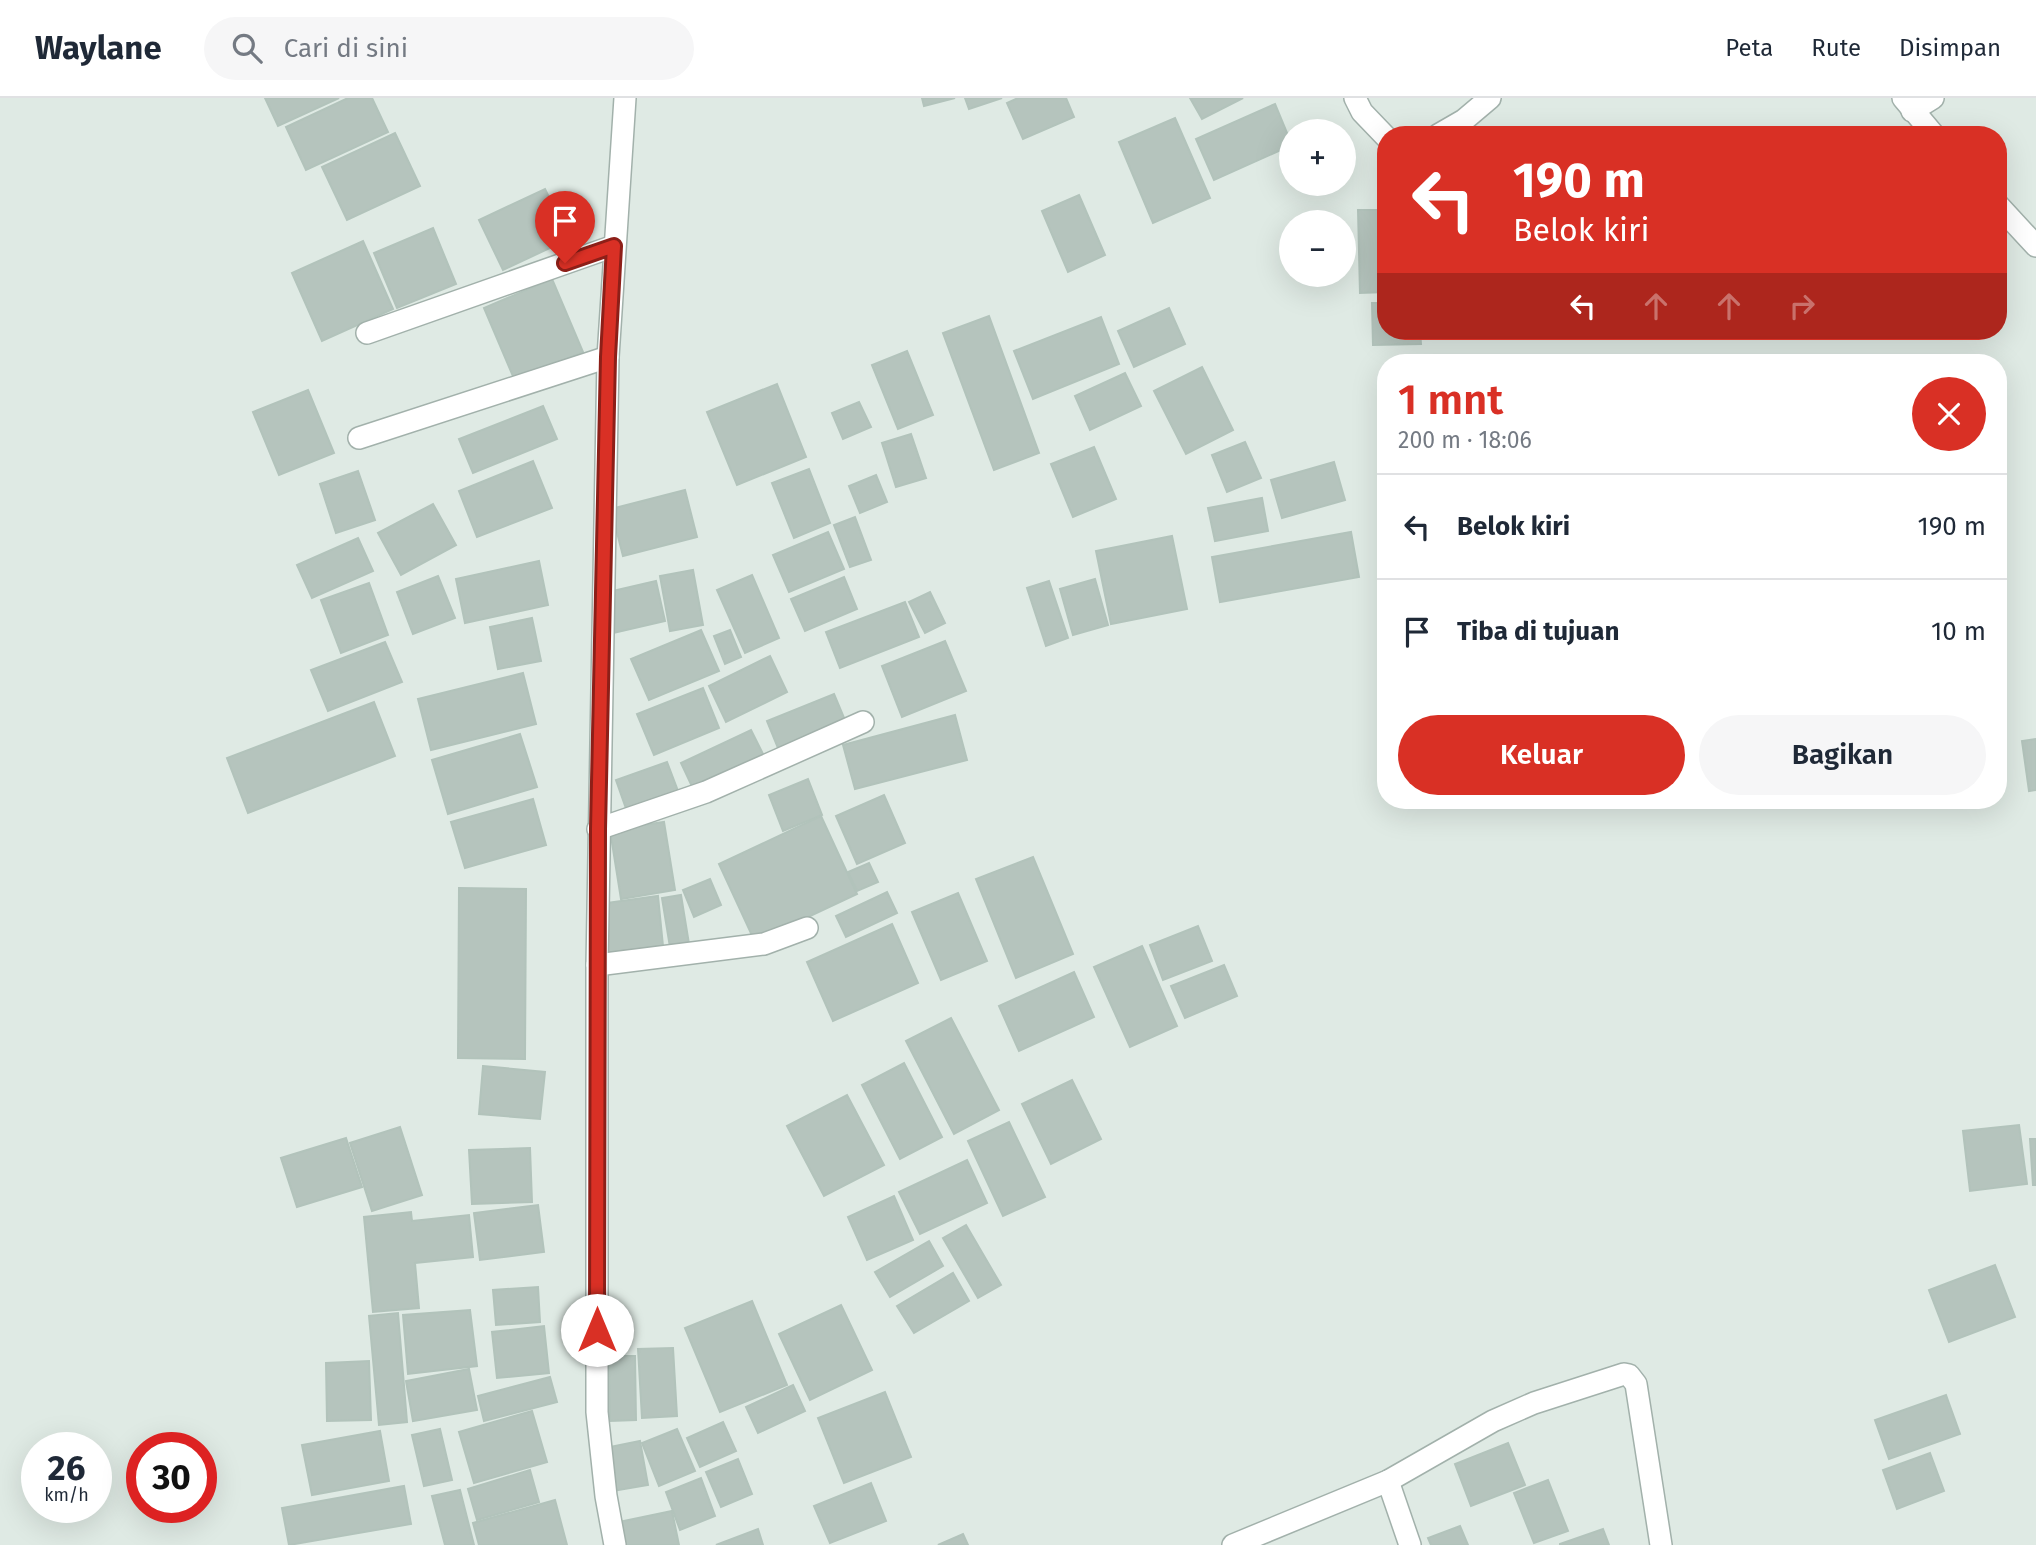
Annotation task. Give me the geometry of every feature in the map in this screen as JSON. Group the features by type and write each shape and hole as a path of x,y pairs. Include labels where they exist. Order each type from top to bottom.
{"street":[{"path":"615,1545 606,1496 597,1412 597,965 608,357 625,98"},
{"path":"1355,98 1362,112 1377,128"},
{"path":"1454,126 1490,98"},
{"path":"1926,126 1908,104 1933,98"},
{"path":"2007,215 2036,246"},
{"path":"367,333 614,246"},
{"path":"359,438 608,357"},
{"path":"598,829 706,792 863,722"},
{"path":"597,965 764,944 807,928"},
{"path":"1233,1545 1388,1481 1493,1421 1611,1378 1629,1375 1636,1384 1661,1545"},
{"path":"1388,1481 1410,1545"}],"building":[{"path":"265,98 339,98 278,126"},
{"path":"348,98 372,98 388,132 306,170 286,127"},
{"path":"922,98 955,98 924,106"},
{"path":"965,98 1002,98 969,109"},
{"path":"1018,98 1066,98 1074,117 1023,139 1007,103"},
{"path":"1190,98 1243,98 1202,119"},
{"path":"1275,104 1281,119 1279,119 1279,151 1214,180 1196,139"},
{"path":"1175,118 1210,198 1153,223 1119,142"},
{"path":"395,133 420,186 347,220 322,167"},
{"path":"545,189 569,239 503,270 479,220"},
{"path":"1079,195 1105,255 1068,272 1042,211"},
{"path":"1358,210 1377,210 1377,292 1360,293"},
{"path":"433,228 456,284 397,308 374,253"},
{"path":"363,241 393,309 322,341 292,273"},
{"path":"552,279 583,352 515,381 484,308"},
{"path":"1372,303 1377,303 1377,340 1421,340 1421,344 1373,345"},
{"path":"1169,308 1185,344 1134,367 1118,331"},
{"path":"989,316 1039,453 994,470 943,333"},
{"path":"1101,317 1119,364 1033,399 1014,351"},
{"path":"907,351 933,415 898,429 872,365"},
{"path":"1202,367 1233,430 1186,454 1154,391"},
{"path":"1125,373 1141,406 1090,430 1075,396"},
{"path":"777,384 806,457 737,485 707,412"},
{"path":"308,390 334,453 279,475 253,412"},
{"path":"859,402 871,427 843,439 832,413"},
{"path":"543,406 557,439 473,473 459,439"},
{"path":"911,434 926,478 896,487 882,443"},
{"path":"1245,442 1261,478 1227,492 1212,455"},
{"path":"1094,447 1116,499 1073,517 1051,464"},
{"path":"533,461 552,508 477,537 459,491"},
{"path":"1334,462 1345,500 1282,518 1271,480"},
{"path":"809,469 830,523 794,538 772,483"},
{"path":"358,471 375,520 336,533 320,484"},
{"path":"876,475 887,502 860,513 849,486"},
{"path":"685,490 697,537 623,556 611,509"},
{"path":"1262,498 1268,531 1215,541 1208,508"},
{"path":"433,504 456,545 401,575 378,533"},
{"path":"855,517 871,560 850,567 834,525"},
{"path":"828,532 844,569 789,592 773,555"},
{"path":"1351,532 1359,577 1220,602 1212,557"},
{"path":"1172,536 1187,609 1111,624 1096,551"},
{"path":"358,538 373,571 312,598 297,565"},
{"path":"539,561 548,605 465,623 456,579"},
{"path":"693,570 703,625 670,631 660,576"},
{"path":"752,575 779,638 745,653 717,590"},
{"path":"438,576 455,618 413,634 397,592"},
{"path":"844,577 857,609 805,631 791,599"},
{"path":"1095,579 1108,625 1073,635 1060,589"},
{"path":"656,581 665,621 613,633 604,593"},
{"path":"1049,581 1068,638 1046,646 1027,588"},
{"path":"369,583 388,635 341,653 321,600"},
{"path":"930,592 945,623 925,633 909,602"},
{"path":"905,602 919,637 840,668 826,632"},
{"path":"532,618 541,661 498,669 490,627"},
{"path":"701,630 719,671 649,700 631,659"},
{"path":"730,630 741,657 725,664 714,636"},
{"path":"945,641 966,691 902,717 882,666"},
{"path":"385,642 402,682 328,711 311,670"},
{"path":"770,656 787,692 726,722 709,686"},
{"path":"523,673 536,724 431,750 418,699"},
{"path":"703,688 719,728 654,755 637,714"},
{"path":"834,694 847,725 780,753 767,721"},
{"path":"374,702 395,756 248,813 227,758"},
{"path":"955,715 967,760 855,789 843,745"},
{"path":"751,730 767,762 696,795 681,763"},
{"path":"520,734 537,787 448,814 432,760"},
{"path":"2036,739 2036,790 2029,791 2022,741"},
{"path":"667,762 681,799 629,817 616,780"},
{"path":"808,779 822,815 783,831 769,795"},
{"path":"884,795 905,843 857,864 836,816"},
{"path":"533,799 546,845 465,868 451,822"},
{"path":"821,816 857,894 755,942 719,864"},
{"path":"664,822 675,890 621,899 610,830"},
{"path":"1033,857 1073,954 1016,978 976,879"},
{"path":"869,863 878,882 857,891 848,872"},
{"path":"710,879 721,905 694,917 683,890"},
{"path":"459,888 526,889 525,1059 458,1058"},
{"path":"887,892 897,913 846,937 836,916"},
{"path":"958,893 987,961 941,980 912,912"},
{"path":"681,895 689,944 670,947 662,898"},
{"path":"658,896 663,946 605,953 599,904"},
{"path":"892,924 918,983 833,1021 807,962"},
{"path":"1198,926 1212,961 1163,980 1150,945"},
{"path":"1142,946 1177,1026 1130,1047 1094,967"},
{"path":"1224,965 1237,996 1185,1018 1171,986"},
{"path":"1074,972 1094,1017 1019,1051 999,1006"},
{"path":"951,1018 999,1110 954,1134 906,1041"},
{"path":"904,1063 942,1137 900,1159 862,1085"},
{"path":"483,1066 545,1072 540,1119 479,1114"},
{"path":"1072,1080 1101,1139 1051,1164 1022,1104"},
{"path":"847,1095 884,1165 824,1196 787,1126"},
{"path":"1009,1122 1045,1197 1003,1216 968,1141"},
{"path":"2019,1125 2027,1184 1970,1191 1963,1131"},
{"path":"400,1127 422,1195 372,1211 350,1143"},
{"path":"346,1138 362,1187 297,1207 281,1158"},
{"path":"2030,1139 2036,1139 2036,1185 2033,1185"},
{"path":"530,1148 532,1202 472,1204 469,1150"},
{"path":"967,1160 987,1203 920,1234 899,1192"},
{"path":"894,1196 913,1240 867,1260 848,1217"},
{"path":"538,1205 544,1252 480,1260 474,1213"},
{"path":"411,1212 412,1221 469,1215 473,1257 415,1263 419,1308 373,1312 364,1217"},
{"path":"966,1225 1001,1285 978,1298 943,1238"},
{"path":"929,1241 943,1266 890,1297 875,1272"},
{"path":"1995,1265 2015,1317 1949,1342 1929,1290"},
{"path":"953,1273 969,1301 914,1333 897,1306"},
{"path":"538,1287 540,1322 496,1325 493,1290"},
{"path":"752,1301 787,1385 720,1412 685,1328"},
{"path":"841,1305 872,1370 810,1400 779,1334"},
{"path":"470,1310 477,1366 408,1374 403,1315"},
{"path":"398,1313 407,1422 379,1425 369,1316"},
{"path":"544,1326 549,1373 497,1378 492,1332"},
{"path":"673,1348 677,1416 642,1418 638,1349"},
{"path":"609,1356 635,1356 636,1420 610,1421"},
{"path":"369,1361 371,1420 327,1421 326,1363"},
{"path":"469,1369 477,1410 413,1421 406,1381"},
{"path":"550,1377 557,1402 484,1421 478,1396"},
{"path":"793,1385 805,1411 758,1433 746,1407"},
{"path":"885,1392 911,1457 844,1483 818,1418"},
{"path":"1946,1395 1960,1434 1889,1459 1875,1420"},
{"path":"532,1411 547,1462 474,1483 459,1432"},
{"path":"723,1422 736,1451 700,1467 687,1438"},
{"path":"440,1429 452,1480 424,1486 412,1435"},
{"path":"677,1429 695,1471 659,1486 642,1443"},
{"path":"380,1431 389,1481 312,1495 302,1445"},
{"path":"640,1441 648,1485 612,1491 605,1448"},
{"path":"1508,1443 1525,1485 1471,1506 1455,1464"},
{"path":"1930,1453 1944,1491 1897,1509 1883,1470"},
{"path":"738,1459 752,1494 721,1507 706,1472"},
{"path":"530,1470 539,1502 477,1520 468,1489"},
{"path":"701,1478 715,1516 680,1530 666,1492"},
{"path":"1548,1480 1568,1531 1534,1543 1514,1493"},
{"path":"871,1483 886,1521 830,1543 814,1506"},
{"path":"404,1486 411,1524 289,1545 282,1508"},
{"path":"460,1490 474,1545 445,1545 432,1496"},
{"path":"555,1500 567,1545 479,1545 473,1523"},
{"path":"672,1511 679,1545 619,1545 614,1523"},
{"path":"1460,1526 1468,1545 1431,1545 1428,1538"},
{"path":"758,1529 763,1545 716,1545"},
{"path":"1603,1529 1609,1545 1560,1545 1560,1544"},
{"path":"963,1534 968,1545 938,1545"}],"route":[{"path":"565,263 614,246 608,357 598,829 597,1330"}]}
